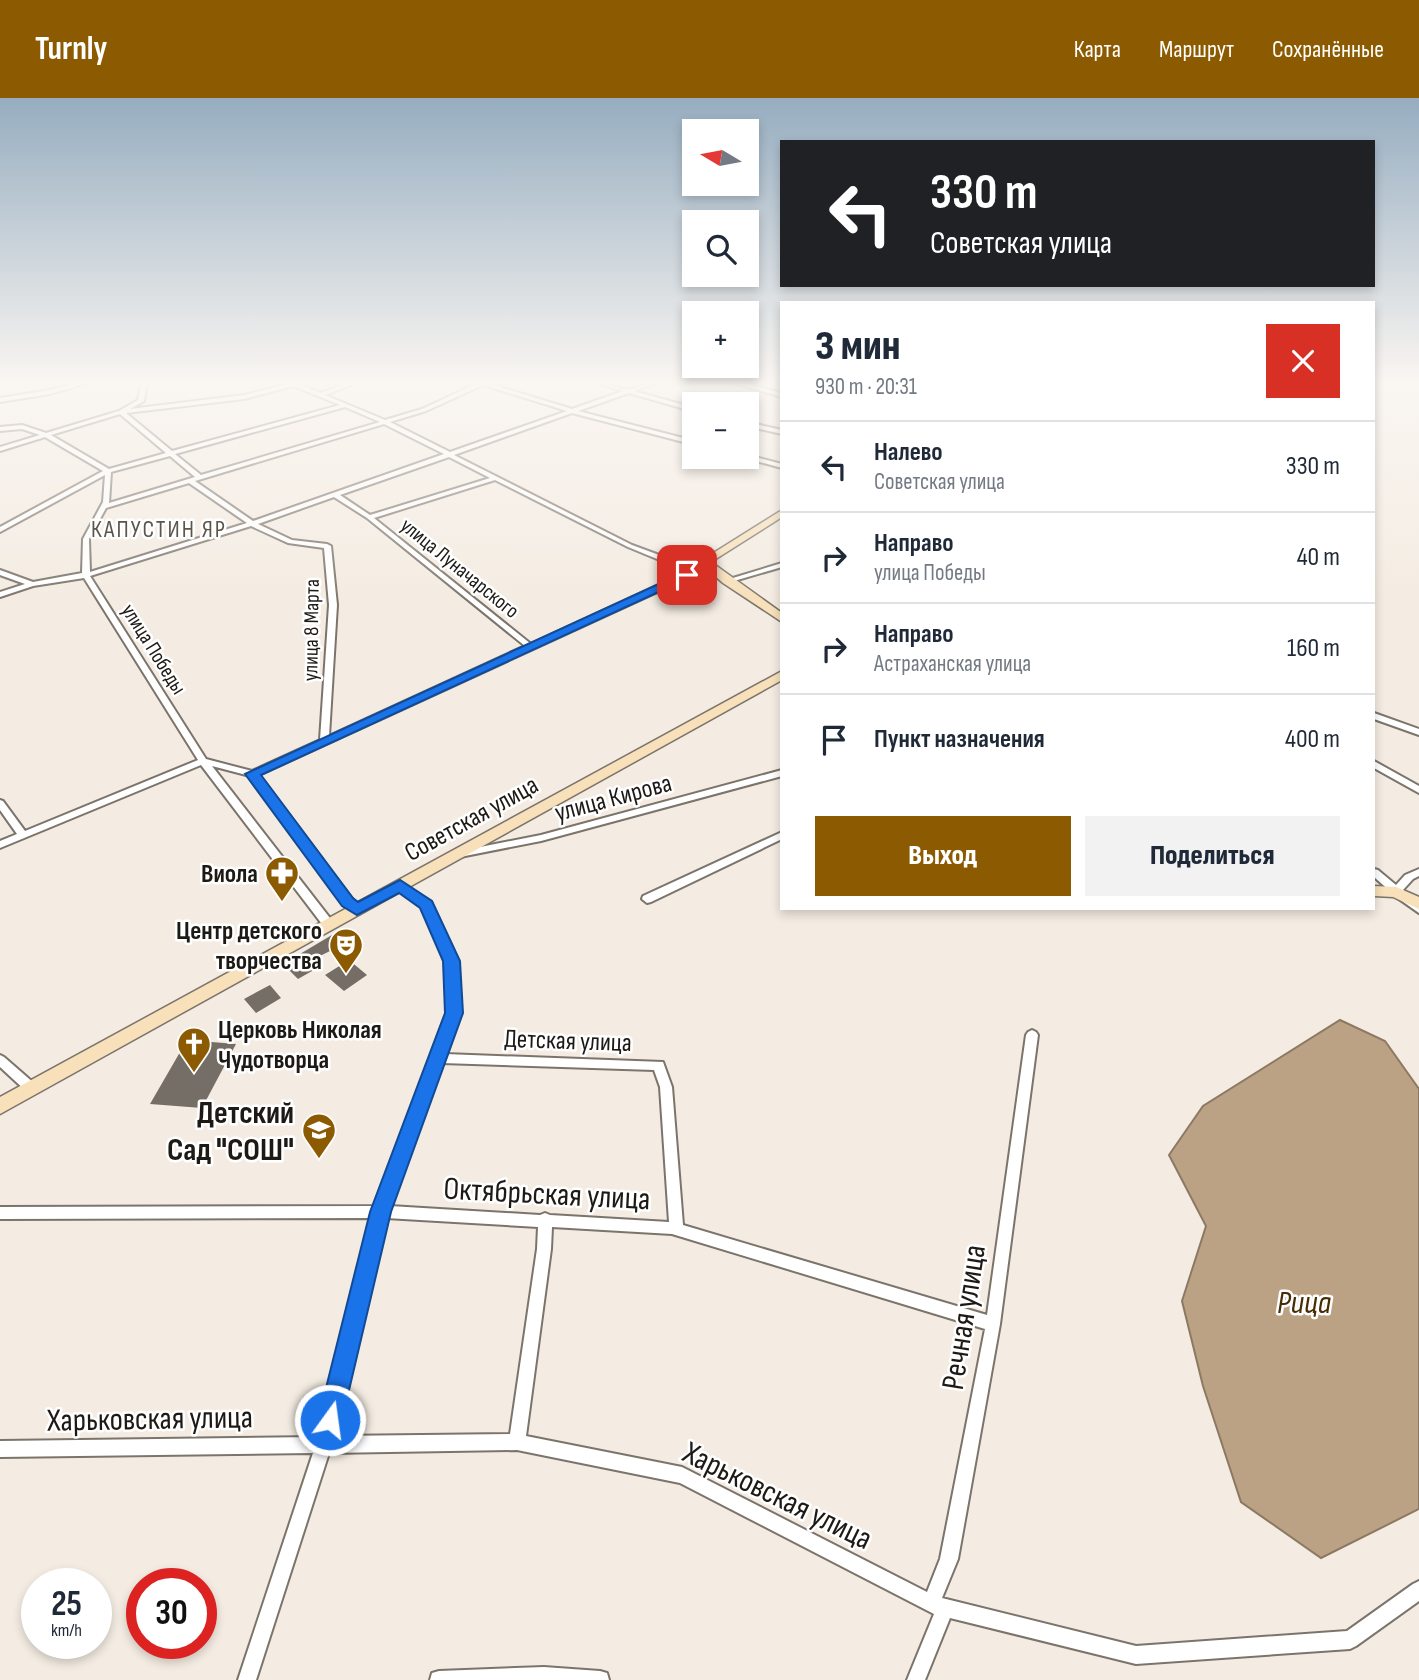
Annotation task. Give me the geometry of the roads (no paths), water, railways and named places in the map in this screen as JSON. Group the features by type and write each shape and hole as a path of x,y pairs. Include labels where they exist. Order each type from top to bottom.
{"street":[{"path":"84,457 108,471"},
{"path":"0,530 108,471 162,457"},
{"name":"улица 8 Марта","path":"176,457 196,480 252,524 290,542 327,546 333,605 324,742"},
{"path":"103,507 269,457"},
{"path":"0,595 32,584 86,575 252,524 445,457"},
{"path":"454,457 642,550 677,564 705,562 727,581 780,617"},
{"path":"759,460 780,465"},
{"path":"86,575 86,538 103,507 108,471"},
{"name":"улица Луначарского","path":"369,517 495,478"},
{"name":"улица Луначарского","path":"335,495 369,517 529,646"},
{"path":"0,845 203,761 253,774 687,575 780,514"},
{"path":"727,581 780,566"},
{"path":"0,572 32,584"},
{"name":"улица Победы","path":"86,575 203,761 329,925"},
{"name":"Советская улица","path":"0,1105 780,676"},
{"path":"1375,716 1419,733"},
{"path":"1375,765 1419,790"},
{"path":"253,774 348,902 357,909"},
{"name":"улица Кирова","path":"454,856 541,838 780,774"},
{"path":"0,803 23,835"},
{"path":"647,899 780,836"},
{"path":"1396,892 1409,877 1419,872"},
{"path":"1375,873 1419,909"},
{"path":"247,1680 323,1446 381,1212 454,1013 452,961 427,905 400,885"},
{"path":"1375,891 1396,892 1419,904"},
{"name":"Речная улица","path":"916,1680 949,1559 993,1324 1032,1035"},
{"name":"Детская улица","path":"437,1058 659,1065 666,1087 676,1229"},
{"path":"0,1060 32,1088"},
{"name":"Октябрьская улица","path":"3,1217 381,1212 545,1219 676,1229 993,1324"},
{"path":"516,1442 544,1249 545,1219"},
{"name":"Харьковская улица","path":"0,1449 516,1442 681,1475 938,1606 1136,1655 1350,1640 1419,1590"},
{"path":"439,1680 544,1676 600,1680"}],"water":[{"name":"Рица","path":"1340,1020 1385,1041 1419,1089 1419,1509 1321,1558 1241,1502 1203,1386 1182,1301 1206,1226 1169,1155 1203,1106"}],"place":[{"name":"Виола","path":"282,903"},
{"name":"Центр детского творчества","path":"346,975"},
{"name":"Церковь Николая Чудотворца","path":"194,1074"},
{"name":"Детский Сад \"СОШ\"","path":"319,1160"}],"district":[{"name":"КАПУСТИН ЯР","path":"159,529"}]}
